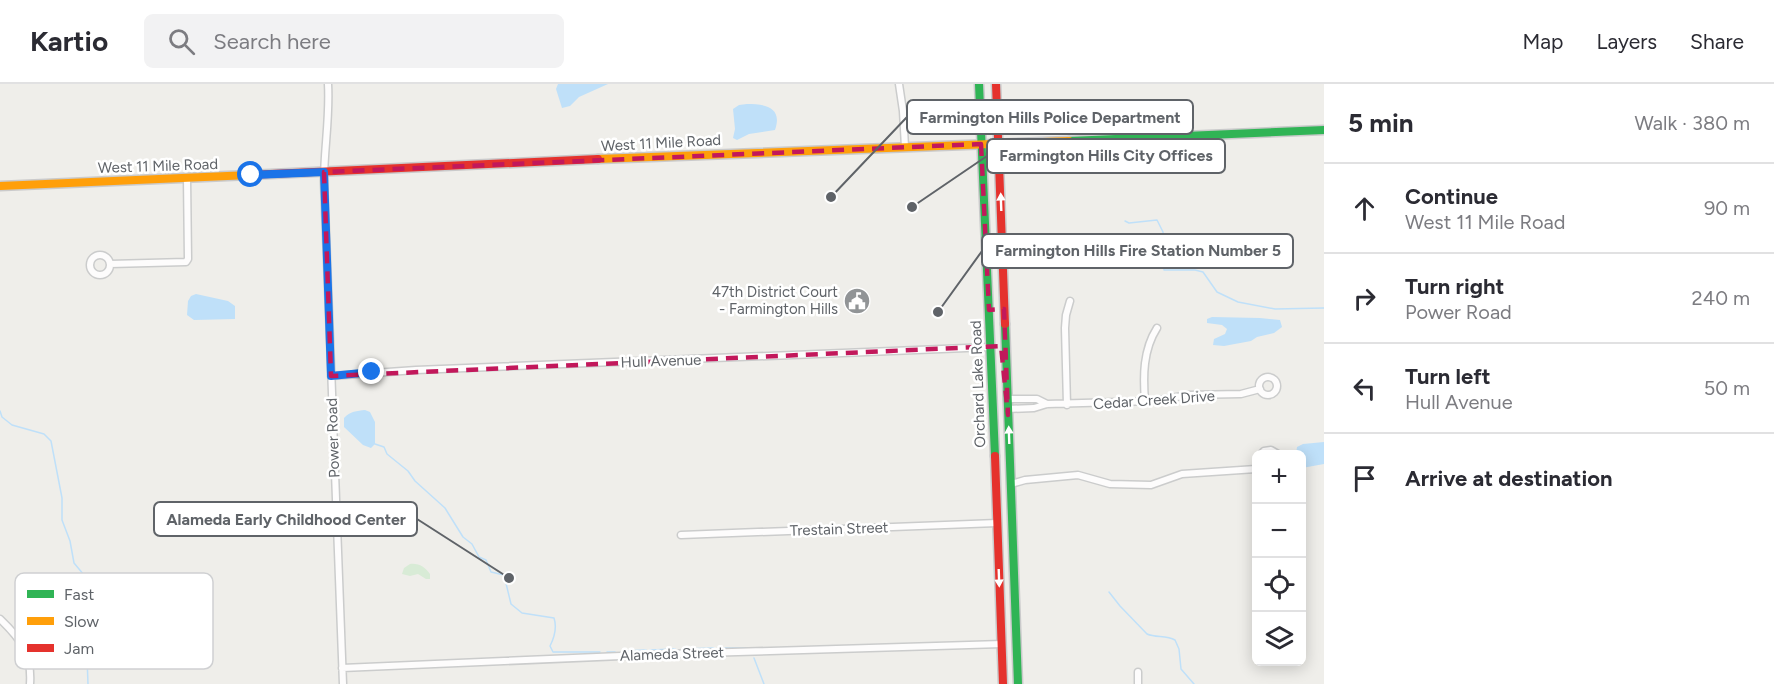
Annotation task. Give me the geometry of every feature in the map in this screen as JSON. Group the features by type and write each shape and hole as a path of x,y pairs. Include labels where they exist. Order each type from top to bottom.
{"main road":[{"name":"Orchard Lake Road","path":"979,84 1003,684"},
{"name":"Orchard Lake Road","path":"996,84 1018,684"},
{"path":"980,116 984,122 998,124"},
{"name":"West 11 Mile Road","path":"0,186 735,153 1324,130"},
{"path":"983,166 992,165 1000,172"},
{"path":"988,288 994,294 1004,294"},
{"path":"989,310 1004,309"},
{"path":"991,347 996,344 1000,346 1002,393 1008,408"},
{"path":"995,478 1002,485 1011,484"},
{"path":"999,558 1006,558 1009,563 1010,607 1016,628"}],"street":[{"name":"Power Road","path":"328,84 329,119 324,172 343,684"},
{"path":"898,84 903,111 905,147"},
{"path":"110,264 186,262 189,259 187,178"},
{"path":"1067,405 1065,328 1066,315 1071,302"},
{"path":"1144,401 1146,354 1157,328"},
{"name":"Hull Avenue","path":"331,376 439,369 991,347"},
{"name":"Cedar Creek Drive","path":"1008,408 1037,399 1047,404 1067,405 1144,401 1188,395 1234,395 1260,389"},
{"path":"1011,484 1025,480 1078,475 1110,484 1151,485 1182,474 1252,470"},
{"name":"Trestain Street","path":"681,535 997,523"},
{"path":"0,619 15,634"},
{"name":"Alameda Street","path":"342,668 668,654 1002,644"},
{"path":"29,669 30,684"},
{"path":"1138,672 1138,684"}],"highlighted area":[{"path":"981,144 989,310 1004,309 1008,415 1001,346 331,376 324,172"}],"green space":[{"path":"410,564 424,567 430,574 430,579 418,574 410,576 402,574 404,568"}],"water":[{"path":"558,84 608,84 579,97 570,106 562,108 556,89"},
{"path":"747,104 771,108 777,116 775,130 749,134 737,140 733,138 735,129 733,109"},
{"path":"196,294 228,301 235,306 235,319 194,320 187,315 188,301"},
{"path":"1212,317 1280,320 1282,327 1274,333 1257,337 1251,341 1224,346 1213,345 1214,339 1225,334 1227,329 1222,325 1207,323 1207,319"},
{"path":"365,410 370,412 375,422 375,444 371,448 363,445 344,427 346,416"},
{"path":"1324,442 1324,464 1306,467 1306,450 1297,450 1297,447 1303,444"}],"waterway":[{"path":"1125,221 1129,223 1157,220 1163,232 1164,270 1203,272 1217,292 1238,302 1275,309 1324,308"},
{"path":"0,411 2,417 12,425 44,434 51,441 62,498 62,520 70,541 74,563 82,573"},
{"path":"375,444 384,447 387,454 408,471 415,481 445,508 463,537 472,544 479,557 486,560 491,572 504,575 511,604 522,613 554,618 555,632 550,646 553,652 600,652"},
{"path":"1109,592 1147,634 1175,640 1179,649 1181,669 1194,684"},
{"path":"682,649 714,648"},
{"path":"719,648 751,648"},
{"path":"650,650 675,649"},
{"path":"623,651 646,650"},
{"path":"607,652 615,652"},
{"path":"754,658 764,684"},
{"path":"87,669 88,684"}],"traffic: fast":[{"path":"979,84 995,456"},
{"path":"1069,141 1324,130"},
{"path":"1005,324 1018,684"}],"traffic: slow":[{"path":"598,159 1069,141"},
{"path":"0,186 250,175"}],"traffic: jam":[{"path":"996,84 1005,324"},
{"path":"250,175 598,159"},
{"path":"995,456 1003,684"}],"place":[{"name":"Farmington Hills Police Department","path":"831,197"},
{"name":"Farmington Hills City Offices","path":"912,207"},
{"name":"47th District Court - Farmington Hills","path":"857,301"},
{"name":"Farmington Hills Fire Station Number 5","path":"938,312"},
{"name":"Alameda Early Childhood Center","path":"509,578"}],"route":[{"path":"251,175 324,172 331,376 372,372"}]}
